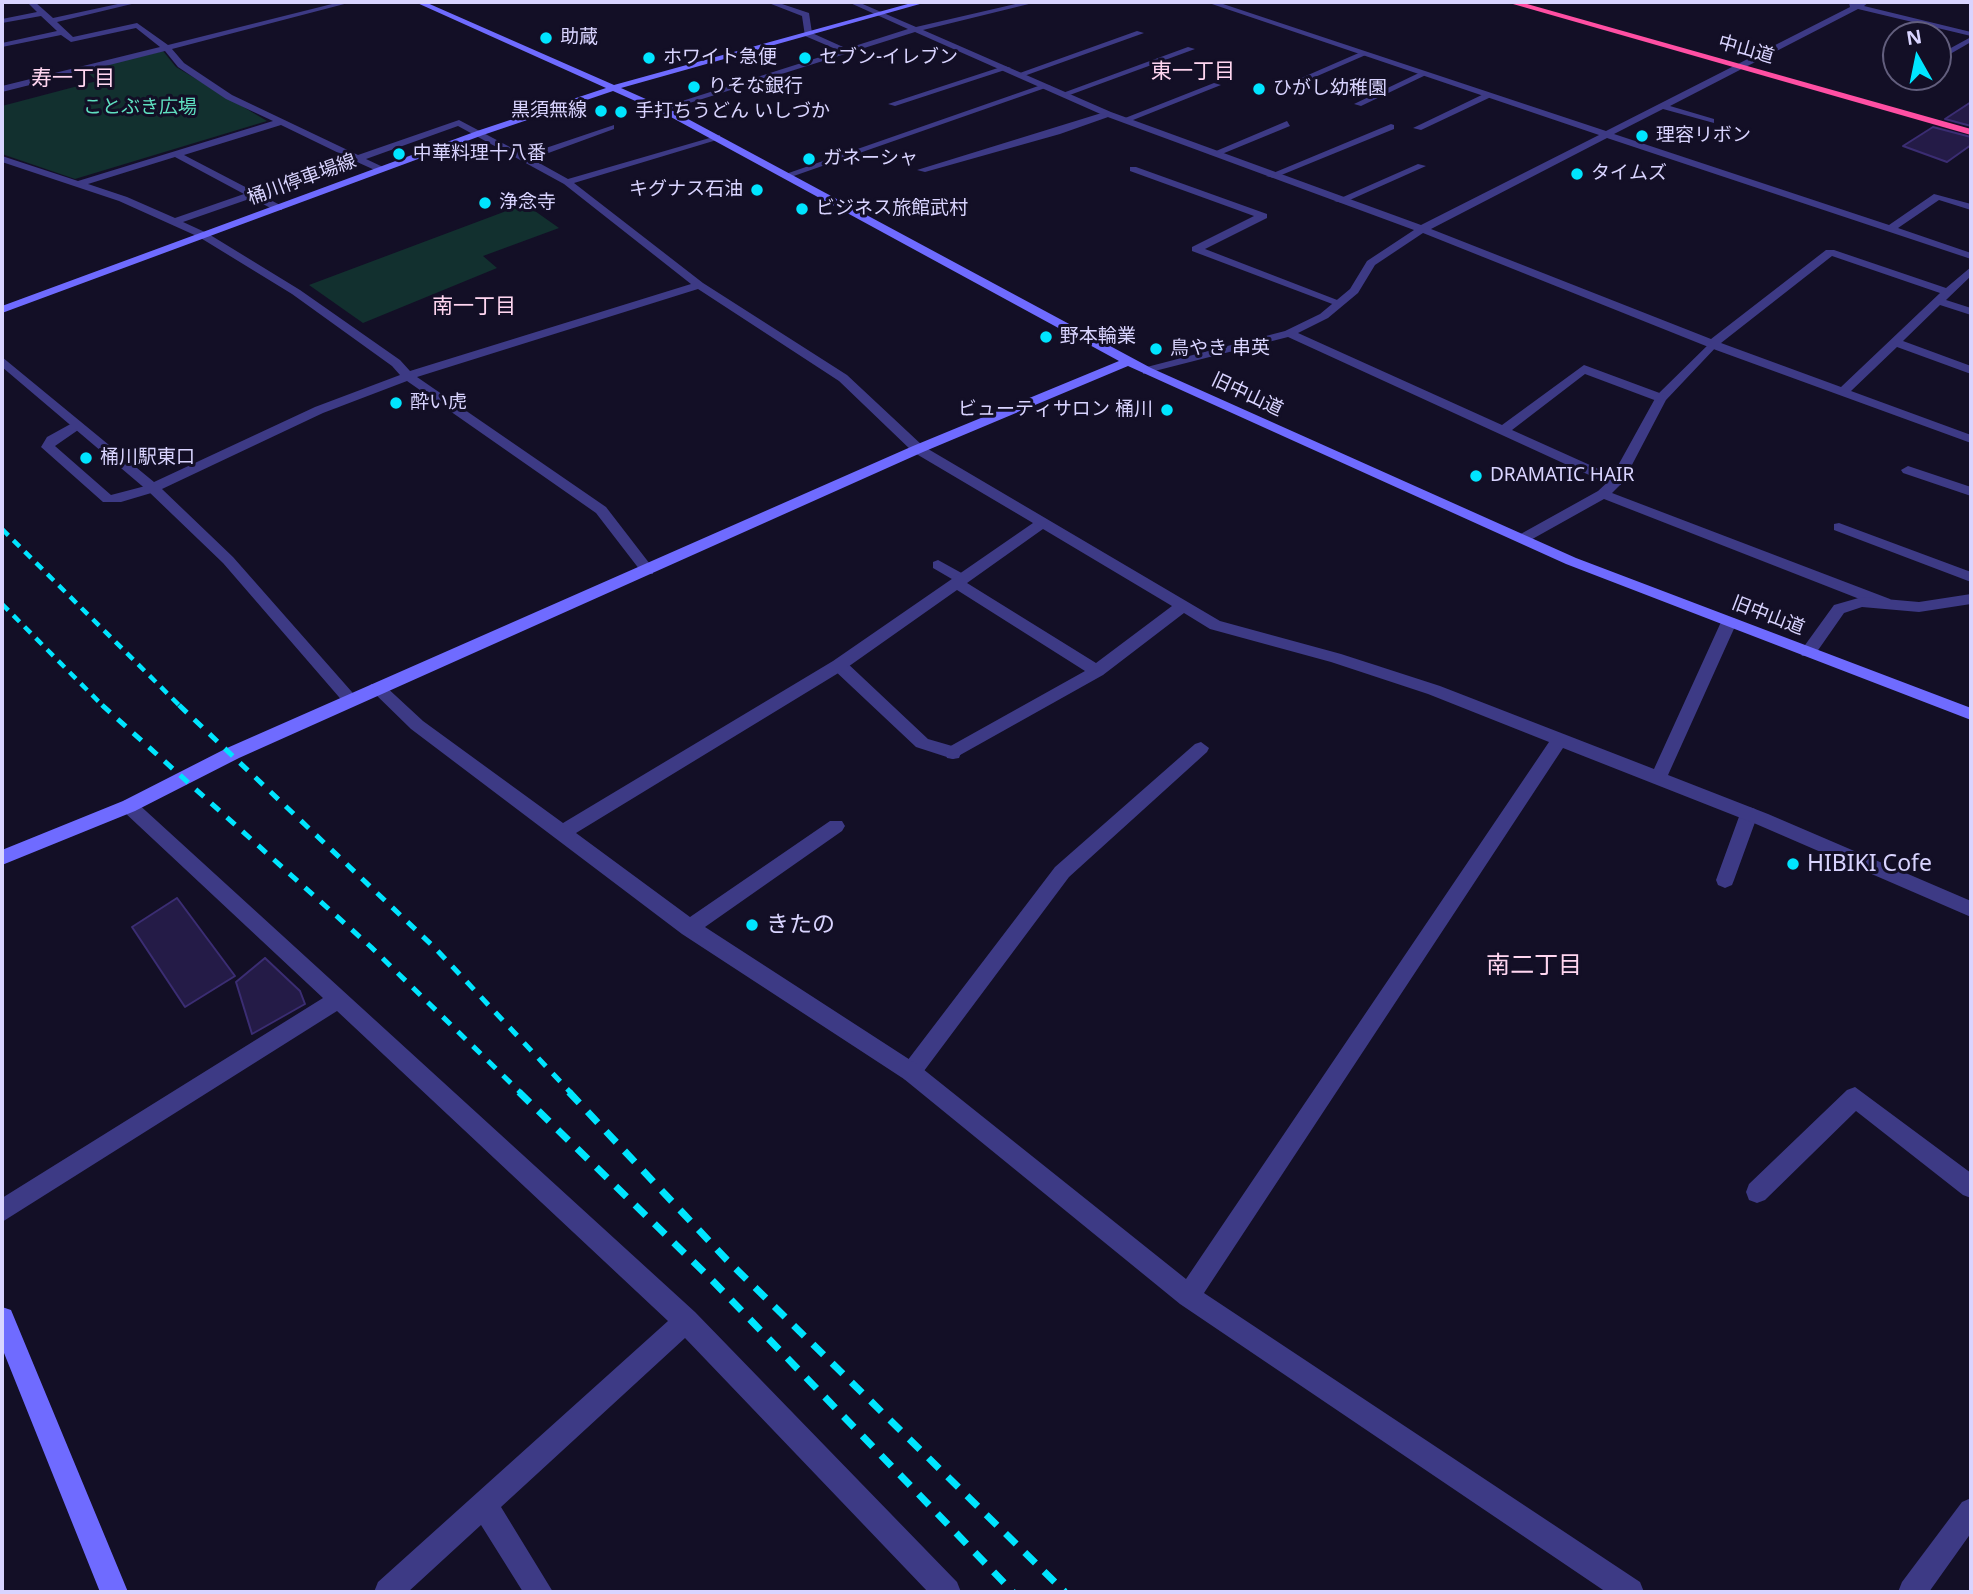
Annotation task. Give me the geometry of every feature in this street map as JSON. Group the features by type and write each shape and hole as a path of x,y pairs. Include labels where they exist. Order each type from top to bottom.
{"highway":[{"name":"中山道","path":"1511,2 1971,126"},
{"name":"中山道","path":"1533,2 1971,132"}],"main road":[{"name":"旧中山道","path":"419,2 661,108 1147,370 1522,539 1729,622 1971,713"},
{"name":"桶川停車場線","path":"2,310 380,169 617,87 923,2"},
{"path":"2,858 129,806 233,752 351,699 648,571 918,449 1129,361"},
{"path":"2,1319 114,1592"}],"street":[{"path":"31,2 71,40 137,25 167,48 181,65 229,97 380,169"},
{"path":"51,21 136,2"},
{"path":"2,89 348,2"},
{"path":"769,2 806,15 808,34 848,51"},
{"path":"852,2 1108,114 1339,201 1422,229 1713,344 1971,439"},
{"path":"661,108 914,30 1033,2"},
{"path":"1210,2 1971,256"},
{"path":"1839,2 1971,37"},
{"path":"1147,370 1289,333 1324,316 1354,291 1371,262 1422,229 1865,2"},
{"path":"2,21 42,13"},
{"path":"2,45 63,32"},
{"path":"1021,74 1140,33"},
{"path":"1952,50 1971,37"},
{"path":"1064,94 1191,49"},
{"path":"1289,85 1364,54"},
{"path":"892,104 1007,68"},
{"path":"1358,104 1424,74"},
{"path":"1125,120 1217,85"},
{"path":"785,176 1047,86"},
{"path":"1418,128 1488,95"},
{"path":"1662,106 1711,121"},
{"path":"922,170 1057,132 1108,114"},
{"path":"79,184 281,122"},
{"path":"174,222 459,123 567,183 654,253 699,285 843,378 918,449 1215,625 1335,658 1434,690 1749,814 1971,909"},
{"path":"1214,154 1287,124"},
{"path":"525,158 611,127"},
{"path":"1271,176 1391,127"},
{"path":"567,183 717,137"},
{"path":"176,154 278,208"},
{"path":"2,159 124,199 203,235 296,292 396,363 408,376 601,510 648,571"},
{"path":"1339,201 1421,166"},
{"path":"1133,169 1263,216 1196,248 1339,303"},
{"path":"1890,229 1938,197 1971,207"},
{"path":"1522,539 1603,494 1616,482 1661,398 1713,344 1830,252 1948,292"},
{"path":"1843,392 1971,270"},
{"path":"76,425 52,440 48,447 107,499 121,498 153,488 319,410 408,376 699,285"},
{"path":"1938,301 1971,312"},
{"path":"1289,333 1616,482"},
{"path":"1895,342 1971,370"},
{"path":"2,361 153,488 228,560 351,699"},
{"path":"1502,431 1584,369 1661,398"},
{"path":"1908,470 1971,492"},
{"path":"1603,494 1885,603"},
{"path":"560,834 839,664 1043,523"},
{"path":"1839,527 1971,577"},
{"path":"938,565 1097,671"},
{"path":"1808,652 1839,609 1862,602 1919,607 1971,599"},
{"path":"839,664 922,743 953,753 1097,671 1183,606"},
{"path":"1658,779 1729,622"},
{"path":"377,688 417,725 689,928 911,1072 1188,1296 1630,1592"},
{"path":"1188,1296 1559,741"},
{"path":"911,1072 1062,872 1201,748"},
{"path":"129,806 686,1321 947,1592"},
{"path":"1725,880 1749,814"},
{"path":"689,928 836,826"},
{"path":"2,1211 338,1000"},
{"path":"1757,1192 1855,1097 1971,1186"},
{"path":"388,1592 686,1321"},
{"path":"484,1505 539,1592"},
{"path":"1912,1592 1971,1511"}],"green space":[{"name":"ことぶき広場","path":"163,51 176,67 267,121 75,179 2,154 2,106 97,81 85,70"},
{"path":"525,204 559,228 483,256 497,268 363,323 309,285"}],"building":[{"path":"1971,102 1971,126 1945,119"},
{"path":"1933,127 1971,137 1971,145 1947,162 1903,146"},
{"path":"177,898 235,976 185,1007 132,927"},
{"path":"265,958 300,991 305,1004 252,1034 236,982"}],"railway":[{"path":"2,529 181,707"},
{"path":"2,604 102,705"},
{"path":"102,705 371,947 521,1093"},
{"path":"179,705 435,948 571,1093"},
{"path":"519,1092 710,1278 1013,1592"},
{"path":"569,1092 727,1260 1065,1592"}],"place":[{"name":"助蔵","path":"546,38"},
{"name":"ホワイト急便","path":"649,58"},
{"name":"セブン-イレブン","path":"805,58"},
{"name":"りそな銀行","path":"694,87"},
{"name":"ひがし幼稚園","path":"1259,89"},
{"name":"黒須無線","path":"601,111"},
{"name":"手打ちうどん いしづか","path":"621,112"},
{"name":"理容リボン","path":"1642,136"},
{"name":"中華料理十八番","path":"399,154"},
{"name":"ガネーシャ","path":"809,159"},
{"name":"タイムズ","path":"1577,174"},
{"name":"キグナス石油","path":"757,190"},
{"name":"浄念寺","path":"485,203"},
{"name":"ビジネス旅館武村","path":"802,209"},
{"name":"野本輪業","path":"1046,337"},
{"name":"鳥やき 串英","path":"1156,349"},
{"name":"酔い虎","path":"396,403"},
{"name":"ビューティサロン 桶川","path":"1167,410"},
{"name":"桶川駅東口","path":"86,458"},
{"name":"DRAMATIC HAIR","path":"1476,476"},
{"name":"HIBIKI Cofe","path":"1793,864"},
{"name":"きたの","path":"752,925"}],"district":[{"name":"東一丁目","path":"1193,72"},
{"name":"寿一丁目","path":"73,79"},
{"name":"南一丁目","path":"474,307"},
{"name":"南二丁目","path":"1534,966"}]}
